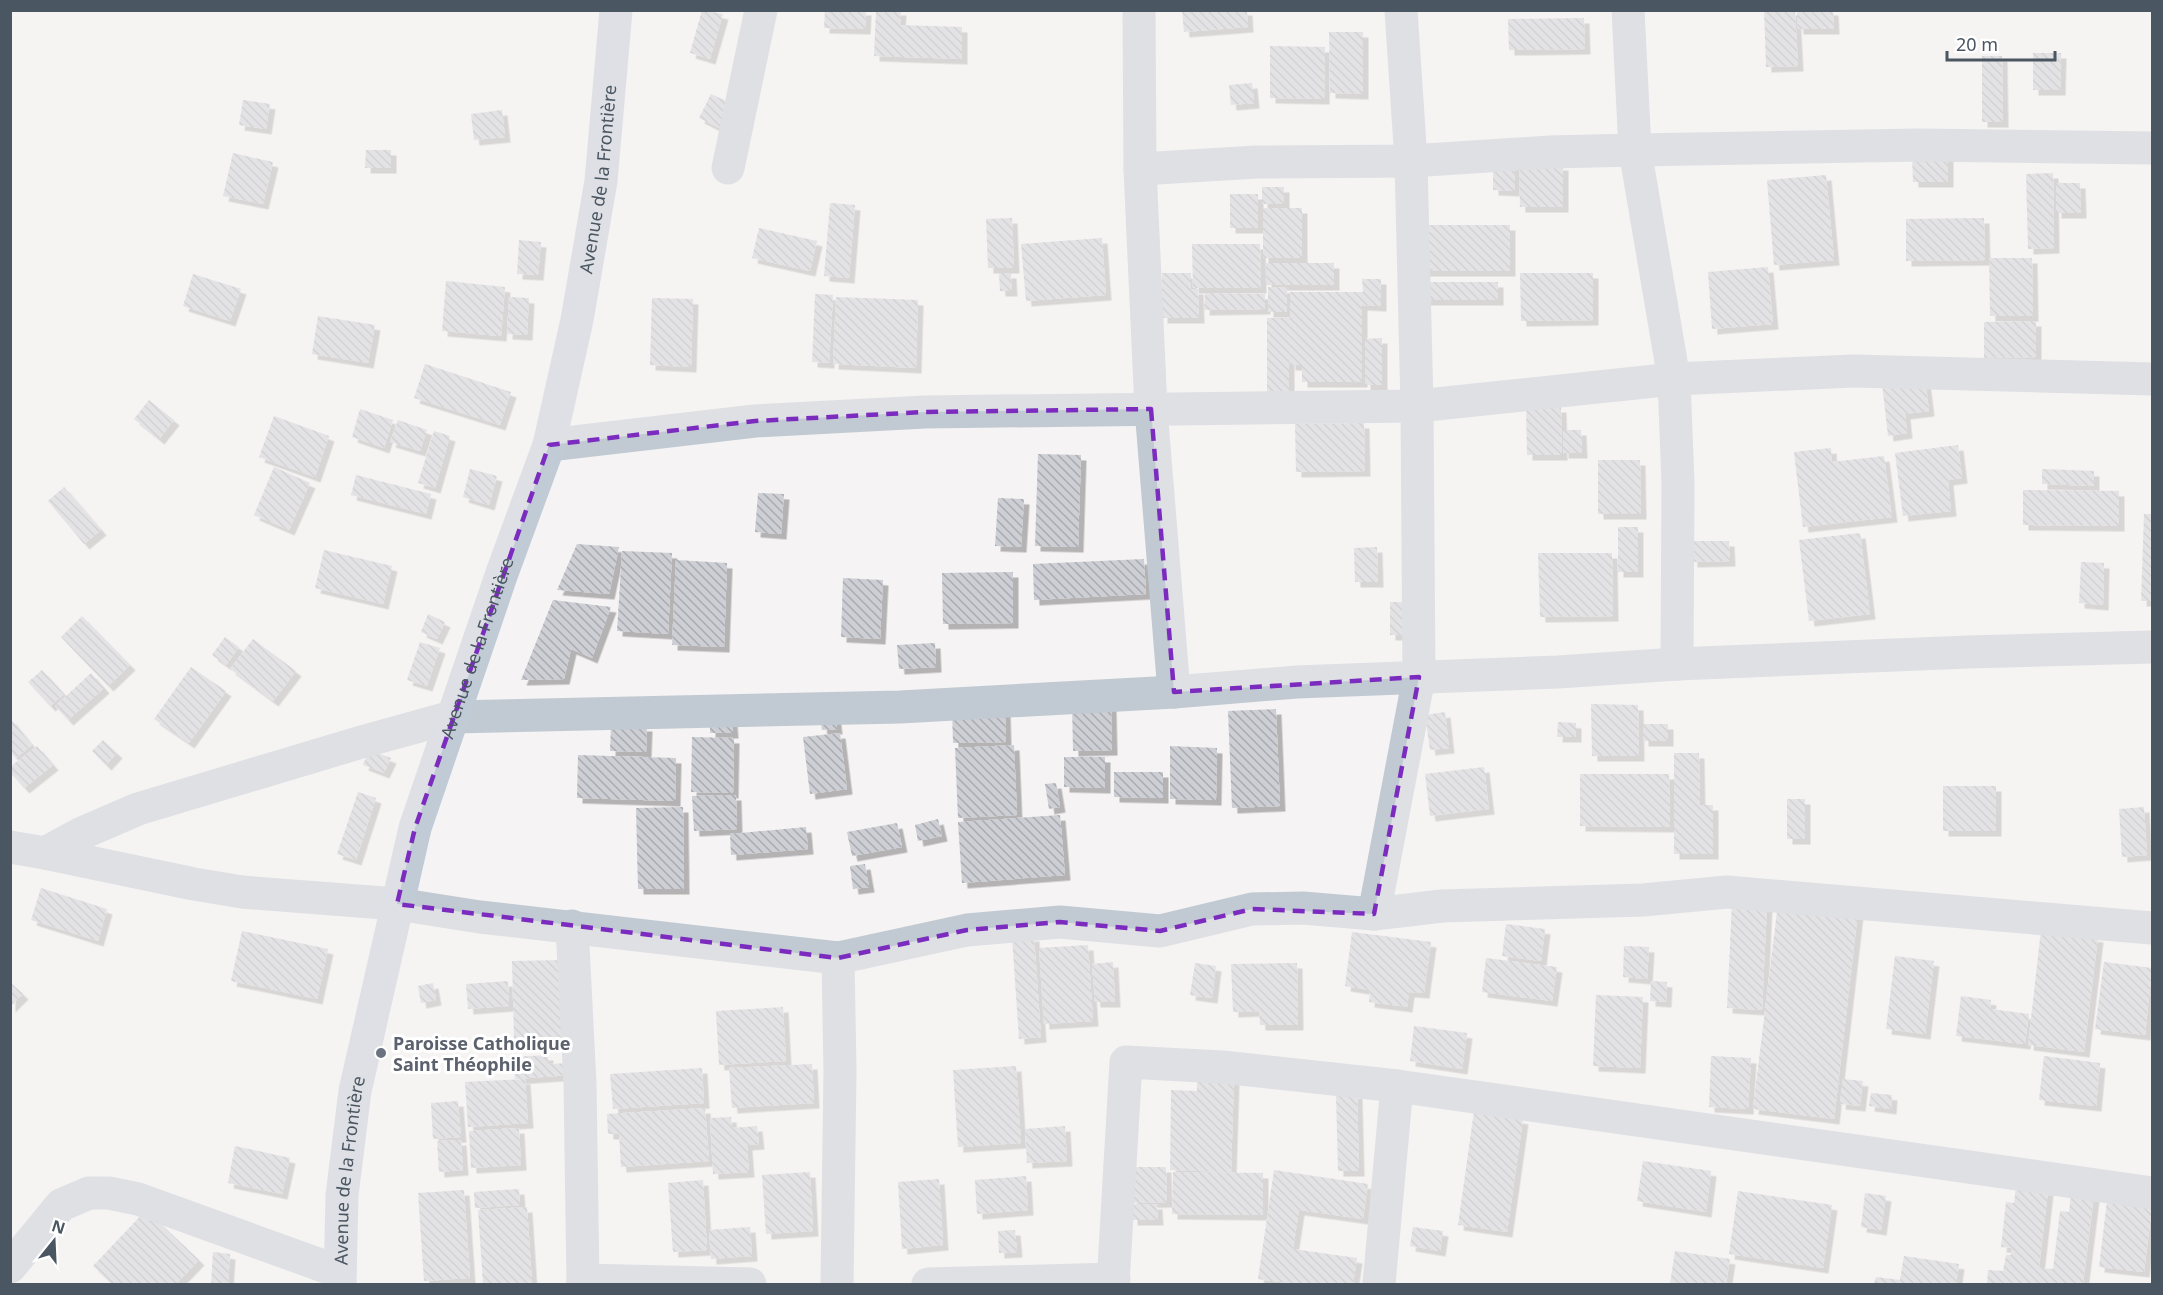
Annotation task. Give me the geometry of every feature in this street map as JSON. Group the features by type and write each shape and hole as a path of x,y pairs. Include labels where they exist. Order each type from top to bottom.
{"street":[{"name":"Avenue de la Frontière","path":"340,1278 342,1195 355,1091 415,828 549,445 577,320 601,182 616,10"},
{"path":"728,168 761,10"},
{"path":"1139,10 1140,169 1151,409 1174,692"},
{"path":"1374,914 1419,677 1417,406 1411,161 1401,10"},
{"path":"1628,10 1635,150 1674,379 1678,484 1677,664"},
{"path":"1140,169 1257,162 1411,161 1550,152 1635,150 1918,145 2152,148"},
{"path":"549,445 778,420 925,412 1417,406 1674,379 1854,371 2152,379"},
{"path":"45,853 80,834 138,809 452,717 900,707 1174,692 1297,682 1968,652 2152,647"},
{"path":"10,847 242,892 397,904 480,916 838,958 967,930 1060,922 1160,931 1252,909 1303,908 1374,914 1442,906 1643,900 1727,892 2152,928"},
{"path":"572,926 580,1083 583,1282 750,1284"},
{"path":"837,1284 840,1071 838,958"},
{"path":"928,1284 1114,1282 1126,1062 1222,1067 1397,1086 2152,1193"},
{"path":"1379,1284 1397,1086"},
{"path":"10,1267 61,1204 89,1193 109,1193 138,1199 340,1278"}],"highlighted area":[{"path":"1151,409 1174,692 1419,677 1374,914 1252,909 1160,931 1060,922 967,930 838,958 397,904 415,828 549,445 755,421 925,412"}],"building":[{"path":"702,10 723,14 710,59 690,53"},
{"path":"825,10 866,10 865,29 824,28"},
{"path":"876,10 901,10 900,25 962,27 962,59 874,56"},
{"path":"1182,10 1247,10 1248,27 1184,32"},
{"path":"1764,10 1795,10 1798,66 1766,67"},
{"path":"1797,10 1833,10 1834,29 1798,29"},
{"path":"1584,18 1585,49 1509,50 1508,19"},
{"path":"1329,32 1363,32 1363,94 1330,93"},
{"path":"1270,46 1325,47 1324,99 1270,98"},
{"path":"2033,53 2061,53 2060,90 2033,90"},
{"path":"1982,56 2002,56 2003,122 1982,122"},
{"path":"1252,83 1254,103 1231,105 1229,85"},
{"path":"711,94 735,105 723,130 699,118"},
{"path":"243,100 270,104 266,129 239,125"},
{"path":"502,110 505,137 474,140 471,114"},
{"path":"366,150 391,150 391,168 365,168"},
{"path":"1948,152 1948,182 1913,182 1912,153"},
{"path":"233,153 273,162 263,204 223,196"},
{"path":"1493,161 1515,161 1515,191 1493,190"},
{"path":"1563,165 1563,207 1520,207 1519,166"},
{"path":"2053,173 2054,248 2028,249 2026,174"},
{"path":"1826,175 1834,260 1774,265 1767,180"},
{"path":"2056,183 2080,183 2081,213 2056,213"},
{"path":"1262,187 1284,187 1284,204 1262,204"},
{"path":"1230,194 1258,194 1258,228 1230,228"},
{"path":"830,203 855,205 849,278 824,276"},
{"path":"1263,208 1302,208 1302,258 1263,258"},
{"path":"1012,218 1014,268 988,268 986,219"},
{"path":"1984,218 1985,260 1906,261 1906,219"},
{"path":"1415,225 1510,225 1510,271 1415,271"},
{"path":"759,228 817,241 810,271 752,258"},
{"path":"1102,238 1106,295 1026,301 1021,244"},
{"path":"519,240 541,242 538,275 517,274"},
{"path":"1192,244 1260,244 1261,288 1193,288"},
{"path":"1989,258 2032,258 2033,316 1990,316"},
{"path":"1266,263 1334,263 1334,285 1266,285"},
{"path":"1768,267 1773,324 1712,329 1708,272"},
{"path":"999,273 1011,273 1012,291 1000,291"},
{"path":"1162,273 1191,273 1191,289 1198,289 1199,318 1162,318"},
{"path":"1520,273 1593,273 1593,320 1521,321"},
{"path":"193,274 241,289 230,321 183,306"},
{"path":"1362,279 1381,279 1381,306 1362,305 1362,382 1302,382 1302,365 1290,365 1289,323 1289,393 1267,392 1267,318 1290,318 1290,292 1363,292"},
{"path":"446,281 505,287 501,336 442,331"},
{"path":"1425,282 1498,282 1498,300 1425,300"},
{"path":"1268,287 1287,288 1287,312 1268,312"},
{"path":"1205,293 1265,294 1265,309 1204,310"},
{"path":"815,294 833,295 829,363 812,362"},
{"path":"509,297 529,298 527,335 507,334"},
{"path":"836,297 918,300 916,368 833,364"},
{"path":"652,298 693,299 691,367 650,365"},
{"path":"318,316 375,325 368,363 312,354"},
{"path":"2036,321 2036,357 1984,358 1984,322"},
{"path":"1382,338 1382,385 1365,385 1365,339"},
{"path":"425,364 511,392 500,425 414,398"},
{"path":"1925,378 1929,411 1905,414 1907,433 1888,436 1882,383"},
{"path":"149,400 174,420 159,439 134,419"},
{"path":"1526,407 1561,407 1562,455 1527,455"},
{"path":"360,409 393,420 384,448 352,437"},
{"path":"274,416 329,436 315,477 259,457"},
{"path":"398,420 427,430 420,451 390,442"},
{"path":"1364,423 1365,471 1296,472 1295,424"},
{"path":"1563,430 1581,430 1582,453 1563,453"},
{"path":"434,431 450,436 435,488 418,483"},
{"path":"1958,445 1962,478 1948,480 1951,511 1903,516 1895,453"},
{"path":"1831,448 1832,462 1884,456 1892,517 1803,527 1794,452"},
{"path":"1038,454 1081,455 1078,547 1035,546"},
{"path":"1598,460 1640,460 1641,514 1598,514"},
{"path":"274,467 310,483 289,530 254,515"},
{"path":"470,469 497,476 489,505 463,497"},
{"path":"2042,469 2094,471 2094,486 2042,484"},
{"path":"356,475 431,494 426,514 351,495"},
{"path":"64,487 101,530 84,544 48,501"},
{"path":"2023,490 2119,491 2119,526 2023,525"},
{"path":"758,493 784,494 781,534 755,532"},
{"path":"998,498 1024,499 1021,547 995,546"},
{"path":"2144,514 2152,514 2152,601 2141,601"},
{"path":"1618,527 1638,527 1638,572 1618,572"},
{"path":"1860,533 1870,614 1809,621 1799,540"},
{"path":"1691,541 1729,541 1730,561 1692,562"},
{"path":"577,544 619,547 609,594 557,590"},
{"path":"1377,547 1378,582 1355,582 1354,548"},
{"path":"324,550 392,566 383,604 315,588"},
{"path":"622,551 672,553 668,634 617,631"},
{"path":"1538,553 1612,553 1613,616 1540,617"},
{"path":"1144,559 1146,594 1034,600 1033,564"},
{"path":"676,560 727,563 724,647 672,645"},
{"path":"2081,562 2104,563 2103,605 2079,603"},
{"path":"1013,572 1013,623 943,624 942,573"},
{"path":"843,578 883,580 880,639 841,637"},
{"path":"553,600 611,607 592,658 571,649 564,679 521,680"},
{"path":"1390,602 1403,602 1404,635 1390,635"},
{"path":"428,614 445,622 437,639 421,632"},
{"path":"82,616 130,665 108,686 61,637"},
{"path":"225,637 239,647 226,665 212,655"},
{"path":"253,639 296,671 273,701 230,669"},
{"path":"420,642 440,648 427,686 407,680"},
{"path":"935,643 936,667 899,669 897,645"},
{"path":"191,667 226,691 189,743 154,719"},
{"path":"42,670 64,694 50,706 28,682"},
{"path":"91,673 104,688 68,720 55,706"},
{"path":"1072,703 1111,703 1112,750 1073,751"},
{"path":"1591,704 1638,705 1639,756 1592,756"},
{"path":"1005,707 1006,742 953,743 952,709"},
{"path":"1276,709 1280,806 1232,808 1228,711"},
{"path":"835,711 837,729 822,730 820,713"},
{"path":"1445,712 1449,748 1430,750 1425,715"},
{"path":"10,718 32,745 16,758 10,752"},
{"path":"732,719 733,733 710,733 710,720"},
{"path":"1558,722 1576,723 1576,737 1557,737"},
{"path":"1643,724 1668,724 1668,741 1643,741"},
{"path":"611,726 647,726 646,752 610,751"},
{"path":"840,733 847,789 810,794 803,737"},
{"path":"692,737 734,738 733,793 691,792"},
{"path":"103,740 117,753 106,765 92,751"},
{"path":"1014,745 1017,815 958,818 955,748"},
{"path":"37,746 53,765 24,788 10,772 10,767"},
{"path":"1170,746 1217,748 1216,800 1170,799"},
{"path":"369,750 391,758 384,773 363,765"},
{"path":"1674,753 1699,753 1700,805 1713,805 1713,854 1674,854"},
{"path":"578,755 676,758 675,801 577,798"},
{"path":"1064,757 1105,757 1105,788 1064,787"},
{"path":"1484,767 1489,809 1430,816 1425,774"},
{"path":"1114,772 1163,772 1163,798 1114,797"},
{"path":"1580,774 1669,774 1670,827 1580,826"},
{"path":"1056,783 1060,807 1049,809 1045,784"},
{"path":"1943,786 1996,786 1996,831 1943,831"},
{"path":"358,792 376,798 356,860 337,854"},
{"path":"736,795 737,829 694,831 692,796"},
{"path":"1787,799 1805,799 1805,839 1787,839"},
{"path":"683,807 684,889 638,889 636,808"},
{"path":"2144,807 2147,855 2122,857 2119,809"},
{"path":"1060,815 1065,875 962,883 958,822"},
{"path":"938,819 942,836 918,841 915,825"},
{"path":"897,823 902,847 852,856 847,832"},
{"path":"806,827 808,849 731,855 730,834"},
{"path":"865,864 869,887 853,889 850,866"},
{"path":"41,888 107,909 98,941 31,920"},
{"path":"1732,902 1767,904 1762,1010 1727,1008"},
{"path":"1778,903 1858,912 1834,1119 1753,1109"},
{"path":"1506,924 1545,929 1541,961 1502,956"},
{"path":"2041,930 2098,937 2084,1052 2028,1045"},
{"path":"242,931 328,949 317,999 231,981"},
{"path":"1352,932 1431,942 1424,993 1409,992 1407,1007 1369,1002 1370,990 1345,986"},
{"path":"1034,936 1041,1037 1019,1039 1012,937"},
{"path":"1088,945 1093,1021 1044,1024 1039,948"},
{"path":"1624,946 1649,947 1647,979 1623,977"},
{"path":"1895,956 1934,961 1925,1034 1886,1029"},
{"path":"1486,958 1557,967 1552,1001 1482,992"},
{"path":"565,960 568,1038 514,1039 512,961"},
{"path":"1113,962 1115,1002 1095,1002 1092,964"},
{"path":"2104,962 2152,968 2145,1035 2095,1029"},
{"path":"1195,963 1216,966 1212,998 1190,995"},
{"path":"1297,963 1298,1025 1260,1025 1259,1011 1233,1012 1231,964"},
{"path":"508,981 509,1006 468,1009 466,984"},
{"path":"1651,981 1667,982 1666,1002 1650,1001"},
{"path":"10,982 23,994 10,1007"},
{"path":"433,983 436,1000 421,1003 418,986"},
{"path":"1596,995 1643,997 1640,1068 1593,1066"},
{"path":"1961,996 1991,1000 1990,1009 2029,1014 2025,1044 1956,1036"},
{"path":"783,1007 786,1061 719,1065 716,1011"},
{"path":"1414,1026 1467,1033 1462,1069 1410,1061"},
{"path":"548,1055 548,1064 571,1063 571,1075 515,1079 513,1057"},
{"path":"1711,1056 1751,1058 1748,1109 1709,1107"},
{"path":"2044,1056 2100,1063 2096,1106 2039,1100"},
{"path":"812,1064 814,1103 732,1108 729,1068"},
{"path":"1016,1066 1021,1143 958,1147 953,1070"},
{"path":"702,1068 704,1103 613,1109 610,1074"},
{"path":"1197,1076 1234,1077 1231,1172 1170,1170 1171,1090 1197,1091"},
{"path":"525,1079 528,1123 468,1127 465,1082"},
{"path":"1843,1079 1863,1081 1860,1106 1840,1104"},
{"path":"1357,1093 1359,1171 1338,1171 1336,1094"},
{"path":"1871,1093 1892,1095 1891,1109 1869,1106"},
{"path":"458,1101 461,1137 433,1139 431,1103"},
{"path":"705,1108 709,1161 621,1167 619,1134 608,1134 607,1114"},
{"path":"1474,1111 1523,1119 1507,1232 1458,1225"},
{"path":"731,1117 732,1128 757,1126 759,1144 747,1145 749,1172 713,1174 710,1118"},
{"path":"1065,1126 1067,1161 1027,1163 1025,1129"},
{"path":"519,1128 521,1165 471,1168 469,1131"},
{"path":"461,1140 463,1170 439,1172 437,1141"},
{"path":"235,1146 290,1158 282,1194 228,1183"},
{"path":"1643,1161 1711,1171 1706,1212 1637,1201"},
{"path":"1131,1167 1166,1167 1167,1202 1132,1203"},
{"path":"1274,1170 1368,1184 1363,1219 1299,1210 1293,1249 1357,1258 1353,1284 1295,1284 1258,1279"},
{"path":"810,1172 813,1231 766,1234 762,1175"},
{"path":"1173,1172 1263,1173 1263,1215 1172,1214"},
{"path":"1026,1176 1028,1210 977,1214 975,1180"},
{"path":"939,1179 943,1245 902,1249 898,1182"},
{"path":"703,1180 707,1250 673,1252 668,1183"},
{"path":"2016,1186 2048,1190 2039,1268 2053,1269 2060,1211 2069,1212 2071,1193 2094,1196 2083,1284 1987,1284 1988,1270 2003,1271 2006,1255 2011,1255 2012,1248 2001,1247 2006,1202 2014,1203"},
{"path":"519,1189 520,1205 475,1208 474,1192"},
{"path":"464,1190 470,1278 424,1281 418,1193"},
{"path":"1738,1191 1832,1205 1823,1268 1729,1254"},
{"path":"1865,1193 1886,1196 1881,1230 1861,1227"},
{"path":"2107,1201 2152,1207 2144,1272 2099,1267"},
{"path":"1132,1204 1157,1204 1158,1220 1132,1220"},
{"path":"527,1207 532,1283 483,1284 478,1210"},
{"path":"146,1210 199,1260 176,1284 112,1284 93,1266"},
{"path":"750,1227 752,1256 711,1259 709,1230"},
{"path":"1413,1227 1443,1231 1440,1251 1410,1246"},
{"path":"1015,1230 1017,1252 999,1253 998,1231"},
{"path":"1675,1251 1730,1259 1726,1284 1670,1284"},
{"path":"213,1252 230,1254 228,1284 211,1284"},
{"path":"1904,1256 1959,1264 1956,1284 1874,1284 1876,1277 1900,1280"}],"place":[{"name":"Paroisse Catholique Saint Théophile","path":"381,1053"}]}
